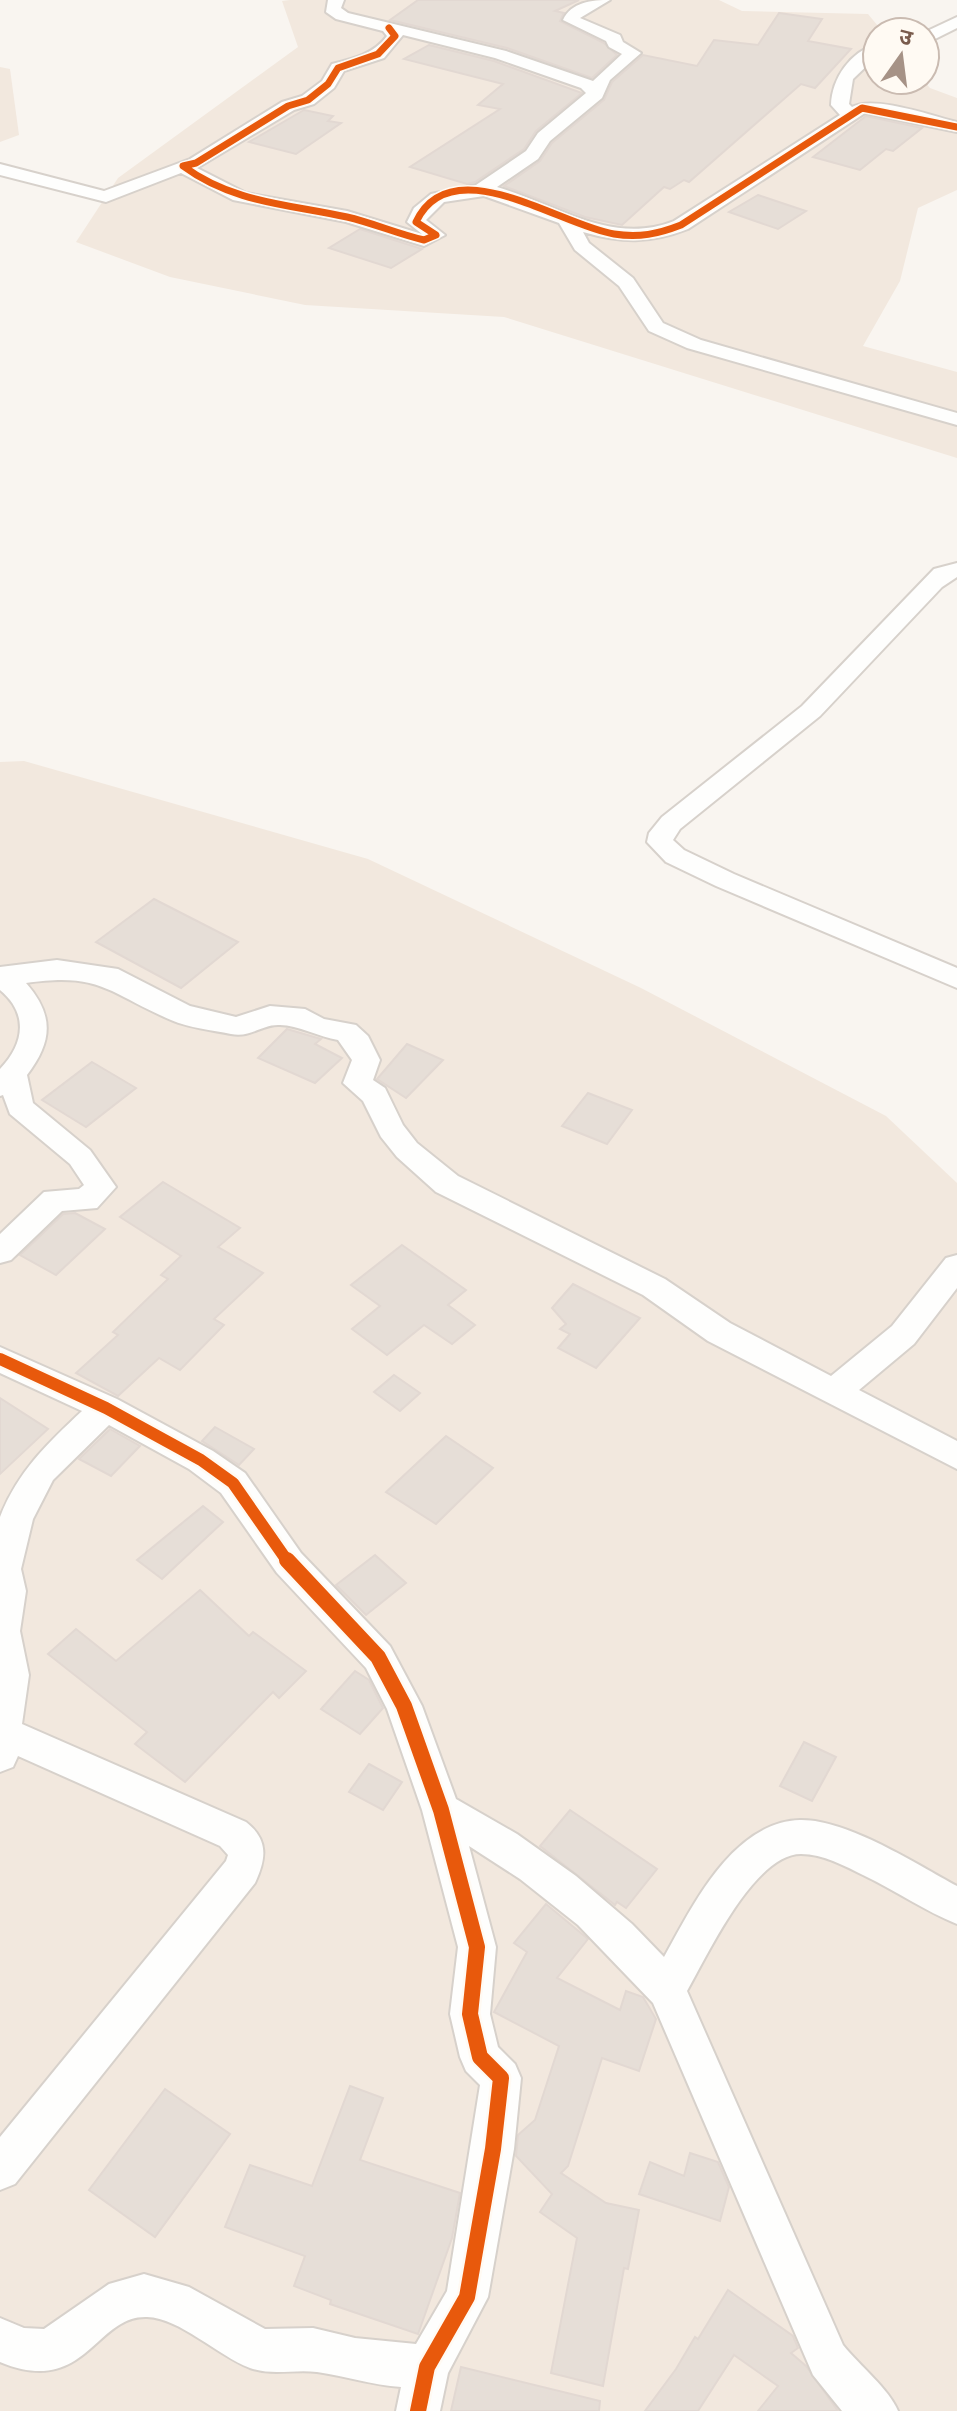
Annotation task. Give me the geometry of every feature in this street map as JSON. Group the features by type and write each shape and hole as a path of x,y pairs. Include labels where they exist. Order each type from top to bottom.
{"street":[{"path":"336,0 332,9 336,13 500,54 587,84 596,94"},
{"path":"476,193 532,155 544,137 596,94 603,78 633,53 615,44 614,38 571,20 577,13 602,0"},
{"path":"0,169 84,194 106,197 196,163 288,106 308,100 328,84 338,68 363,63 392,43 395,36 389,28"},
{"path":"851,116 840,105 842,82 861,59"},
{"path":"183,166 202,181 261,203 348,218 424,240 436,235 416,222 418,213 456,191 493,192 568,222 620,234 661,235 862,108 886,110 957,127"},
{"path":"568,222 582,246 626,282 646,317 668,334 957,419"},
{"path":"957,570 942,574 811,711 671,823 662,833 660,842 675,856 725,880 957,979"},
{"path":"1,976 81,970 108,975 202,1021 247,1026 270,1015 295,1016 317,1027 346,1032 358,1043 366,1060 357,1083 375,1095 391,1130 437,1177 509,1218 654,1287 719,1332 957,1456"},
{"path":"0,1252 55,1200 86,1200 101,1187 80,1157 20,1107 6,1080 33,1048 34,1017 28,1002 1,976"},
{"path":"835,1391 903,1335 957,1266"},
{"path":"0,1359 106,1408 201,1460 233,1483 289,1563 365,1640 390,1676 404,1706 441,1810 477,1947 470,2014 480,2057 501,2078 493,2149 467,2297 427,2367 418,2411"},
{"path":"0,2169 242,1871 249,1853 245,1843 233,1834 3,1744 11,1675 3,1631 9,1591 4,1569 16,1519 26,1493 41,1471 106,1408"},
{"path":"441,1810 494,1838 529,1863 627,1946 667,1990 828,2360 851,2390 876,2411"},
{"path":"667,1990 722,1897 742,1871 778,1841 801,1836 826,1843 957,1906"},
{"path":"0,2340 18,2351 47,2350 74,2338 125,2297 148,2295 181,2307 264,2351 314,2350 353,2360 427,2367"}],"shaded area":[{"path":"719,0 742,11 868,14 870,16 861,16 861,96 941,96 941,92 957,98 957,190 918,208 900,281 863,346 957,372 957,458 504,317 305,305 170,277 76,242 118,178 298,47 282,1"},
{"path":"0,67 10,69 19,135 0,142"},
{"path":"24,761 368,859 641,988 886,1116 957,1183 957,2411 0,2411 0,762"}],"building":[{"path":"418,0 579,0 555,11 564,13 560,21 604,43 617,55 592,78 507,48 390,20"},
{"path":"779,13 822,19 808,41 851,49 815,88 801,84 689,182 684,180 670,189 664,187 622,225 585,217 504,186 540,161 552,143 604,100 612,82 643,55 697,66 714,40 758,45"},
{"path":"429,45 494,61 582,93 536,131 524,149 475,182 467,184 410,167 500,109 478,105 503,84 404,59"},
{"path":"304,110 333,116 328,121 341,123 296,154 249,142"},
{"path":"866,116 922,128 893,151 886,149 860,170 813,157"},
{"path":"758,195 806,211 778,229 729,212"},
{"path":"360,229 422,249 391,268 329,248"},
{"path":"154,899 238,942 181,988 96,942"},
{"path":"287,1029 321,1039 315,1044 342,1058 315,1083 258,1058"},
{"path":"407,1044 443,1060 406,1098 377,1079"},
{"path":"92,1062 136,1088 86,1127 42,1100"},
{"path":"588,1093 632,1110 607,1144 562,1126"},
{"path":"163,1182 240,1228 218,1247 263,1273 214,1319 224,1325 180,1370 159,1358 118,1396 76,1373 118,1335 113,1332 168,1279 161,1275 181,1256 120,1217"},
{"path":"75,1213 105,1229 56,1275 20,1255 63,1214"},
{"path":"402,1245 466,1290 448,1305 475,1325 452,1344 424,1325 387,1355 352,1329 380,1306 351,1285"},
{"path":"573,1284 640,1318 596,1368 558,1348 570,1334 560,1329 566,1324 552,1308"},
{"path":"394,1375 420,1393 400,1411 374,1392"},
{"path":"0,1398 48,1429 0,1474"},
{"path":"215,1427 254,1449 239,1465 202,1441"},
{"path":"110,1429 140,1446 111,1476 79,1459"},
{"path":"446,1436 493,1468 436,1524 386,1492"},
{"path":"203,1506 223,1522 162,1579 137,1560"},
{"path":"375,1555 406,1583 366,1615 336,1585"},
{"path":"200,1590 249,1636 253,1632 306,1671 279,1698 273,1692 185,1782 135,1744 147,1732 48,1654 76,1629 116,1661"},
{"path":"355,1671 369,1680 383,1708 360,1734 321,1709"},
{"path":"804,1742 836,1757 812,1801 780,1786"},
{"path":"369,1764 402,1782 383,1810 349,1792"},
{"path":"570,1810 657,1869 626,1908 617,1902 615,1905 540,1846"},
{"path":"546,1904 588,1939 557,1978 620,2010 626,1991 643,1997 656,2019 639,2071 602,2058 568,2166 561,2173 606,2203 639,2210 628,2269 624,2268 603,2386 551,2373 577,2238 540,2212 552,2194 516,2156 518,2135 535,2120 559,2046 494,2012 527,1952 514,1943"},
{"path":"350,2086 383,2098 360,2160 460,2193 452,2238 418,2334 330,2304 331,2300 294,2286 305,2256 225,2227 250,2165 312,2186"},
{"path":"165,2089 230,2134 155,2237 89,2190"},
{"path":"690,2153 718,2162 729,2187 720,2221 639,2194 650,2162 684,2176"},
{"path":"728,2290 793,2336 798,2348 791,2353 806,2366 838,2411 758,2411 778,2386 734,2355 698,2411 645,2411 695,2337 698,2339"},
{"path":"461,2367 600,2401 599,2411 451,2411"}],"cycle path":[{"path":"389,28 395,36 378,54 338,68 328,84 308,100 288,106 196,163 183,166 200,179 239,196 347,217 424,240 436,235 416,222 428,204 449,194 473,190 494,192 587,227 635,237 658,234 681,225 862,108 886,110 957,127"},
{"path":"0,1359 106,1408 201,1460 233,1483 289,1563 378,1657 404,1706 441,1810 477,1947 470,2014 480,2057 501,2078 493,2149 467,2297 427,2367 418,2411"}]}
